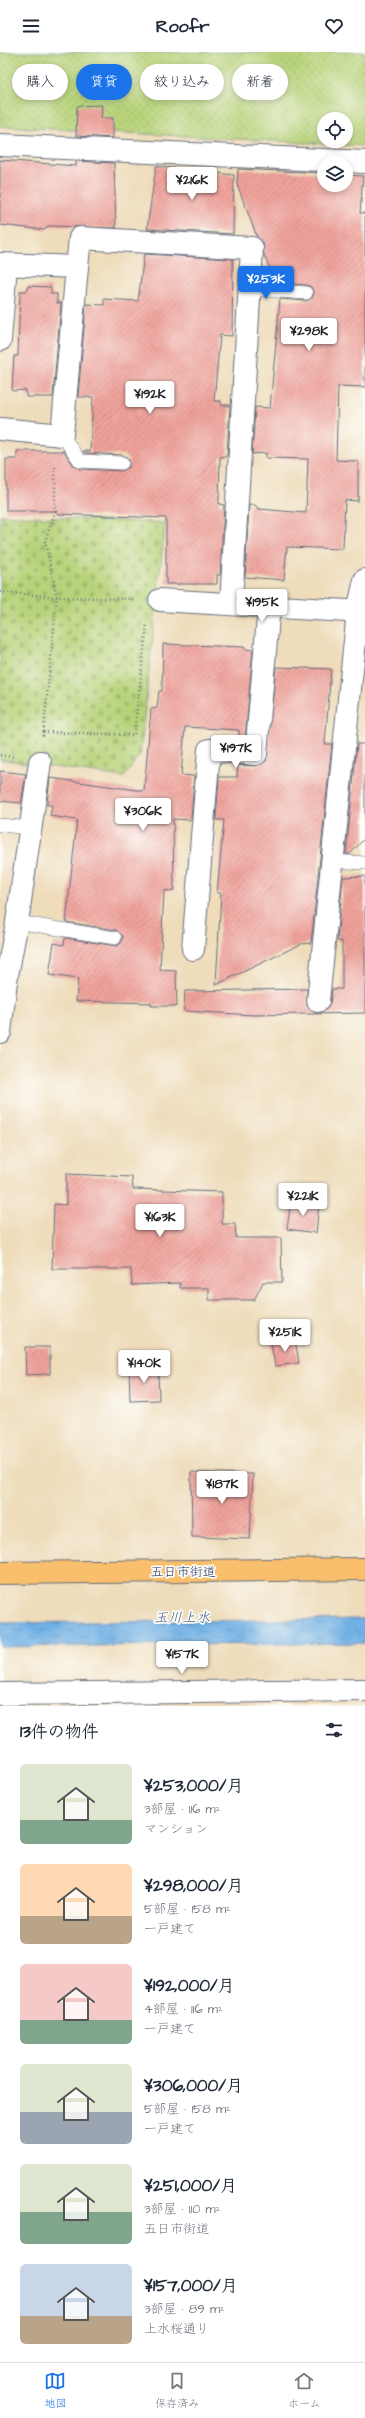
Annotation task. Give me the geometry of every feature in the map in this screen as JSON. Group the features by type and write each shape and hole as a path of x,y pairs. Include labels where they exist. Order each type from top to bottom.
{"main road":[{"name":"五日市街道","path":"0,1573 365,1569"}],"street":[{"path":"0,146 365,162"},
{"path":"0,429 59,434 80,238 252,248 231,604"},
{"path":"0,340 3,265 77,267"},
{"path":"318,1001 331,861 365,580"},
{"path":"155,600 362,611"},
{"path":"194,949 210,750 256,754 269,606"},
{"path":"0,1032 3,981 17,922 40,762"},
{"path":"6,1698 235,1699 365,1690"}],"lane":[{"path":"250,290 306,294"},
{"path":"59,434 80,461 122,463"},
{"path":"0,825 30,828"},
{"path":"331,861 365,863"},
{"path":"17,922 115,938"}],"path":[{"path":"40,762 57,597 45,541 55,512 59,434"},
{"path":"0,592 57,597 155,600 134,736 43,732"}],"green space":[{"path":"0,52 365,52 365,146 353,145 353,112 317,112 317,143 0,126"},
{"path":"0,515 165,523 140,754 124,777 0,759"}],"water":[{"path":"365,1619 365,1643 0,1647 0,1623"}],"building":[{"path":"102,105 101,118 113,118 113,138 76,136 77,106"},
{"path":"0,160 76,166 76,161 114,163 116,228 48,226 45,230 0,225"},
{"path":"156,166 234,175 233,234 147,229"},
{"path":"238,169 317,173 317,192 353,192 353,175 363,176 360,213 365,213 365,387 338,386 336,460 358,461 358,501 345,500 343,549 287,547 284,580 245,577 249,505 255,505 259,509 306,513 308,459 266,458 266,453 252,454 255,407 270,408 280,299 306,301 312,298 314,293 311,287 307,285 281,283 282,273 271,272 264,255 263,243 257,237 237,184"},
{"path":"144,254 233,259 232,336 220,335 214,401 221,401 221,405 230,405 227,456 220,457 219,504 224,505 220,575 217,575 217,584 166,584 166,518 57,514 57,511 6,511 6,459 17,459 17,451 64,451 74,466 80,469 122,471 129,467 129,459 123,455 84,453 83,451 90,451 93,397 78,397 86,304 104,305 104,299 138,301"},
{"path":"28,286 51,287 51,294 57,294 57,303 61,303 53,397 26,397 26,390 12,391 14,356 18,356 20,291 27,291"},
{"path":"163,644 245,647 245,649 253,650 245,740 239,740 239,730 185,727 181,775 194,776 191,820 173,819 174,890 164,891 160,970 176,971 177,1006 151,1006 151,1003 76,1001 78,979 49,975 54,943 64,945 65,938 117,946 121,943 123,936 116,930 66,922 77,820 50,816 52,805 47,805 50,778 144,791 151,709 157,708 159,691 162,691"},
{"path":"276,667 331,669 325,744 332,744 311,943 301,944 216,985 221,893 217,893 224,820 216,820 219,777 237,777 238,765 255,766 266,761"},
{"path":"357,744 365,744 365,838 350,854 346,854"},
{"path":"0,771 26,774 21,803 0,801"},
{"path":"365,876 365,1013 254,1015 184,1011 185,991 307,989 307,1006 316,1013 323,1012 330,1003 332,989 342,989 342,941 337,941 343,877"},
{"path":"66,1174 132,1177 133,1189 222,1192 222,1224 235,1224 236,1238 281,1238 282,1282 263,1282 254,1300 209,1300 209,1288 180,1288 180,1283 132,1285 131,1269 52,1269 54,1204 66,1205"},
{"path":"291,1201 319,1204 316,1233 287,1229"},
{"path":"295,1339 299,1363 275,1366 271,1343"},
{"path":"25,1347 50,1347 50,1374 26,1375"},
{"path":"129,1368 158,1368 159,1400 130,1401"},
{"path":"191,1472 253,1474 250,1539 192,1537"}],"water label":[{"name":"玉川上水","path":"182,1618"}]}
